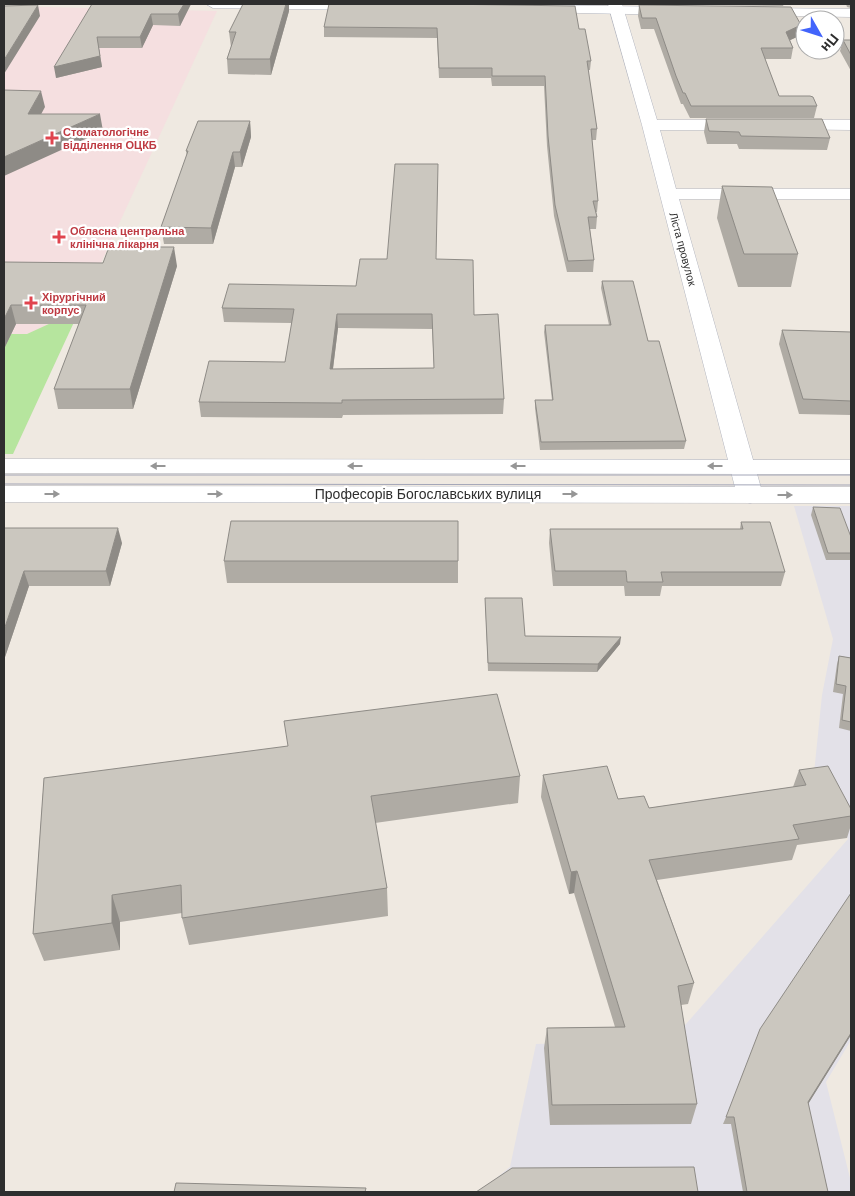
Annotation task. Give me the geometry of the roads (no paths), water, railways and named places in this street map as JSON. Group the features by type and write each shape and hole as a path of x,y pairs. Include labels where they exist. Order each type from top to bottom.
{"street":[{"path":"213,4 382,7"},
{"path":"521,9 615,7 694,12"},
{"name":"Ліста провулок","path":"615,7 650,125 750,495"},
{"path":"741,12 851,13"},
{"path":"650,125 755,125"},
{"path":"774,125 851,125"},
{"path":"668,194 851,194"},
{"name":"Професорів Богославських вулиця","path":"4,466 851,467"},
{"name":"Професорів Богославських вулиця","path":"4,494 851,496"}],"tram line":[{"path":"4,475 851,475"},
{"path":"4,484 851,485"}],"place":[{"name":"Стоматологічне відділення ОЦКБ","path":"52,138"},
{"name":"Обласна центральна клінічна лікарня","path":"59,237"},
{"name":"Хірургічний корпус","path":"31,303"}]}
